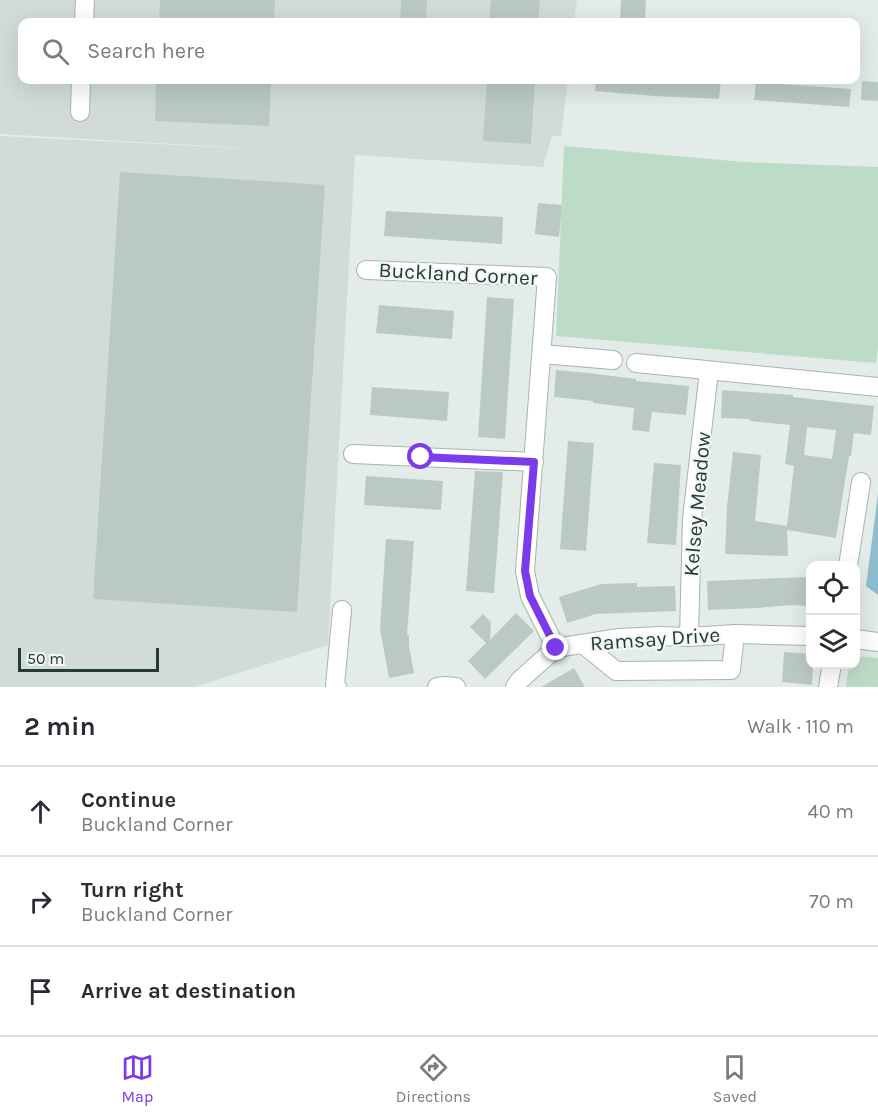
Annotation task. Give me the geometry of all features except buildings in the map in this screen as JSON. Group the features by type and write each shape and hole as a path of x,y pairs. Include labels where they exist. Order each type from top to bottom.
{"street":[{"path":"84,18 85,0"},
{"path":"80,112 81,84"},
{"name":"Buckland Corner","path":"366,270 547,277 525,571 530,596 556,648"},
{"path":"542,354 613,360"},
{"path":"636,363 878,387"},
{"name":"Kelsey Meadow","path":"689,637 692,519 709,371"},
{"path":"353,454 534,462"},
{"path":"849,561 861,482"},
{"path":"337,687 335,685 342,610"},
{"path":"583,644 616,671 731,670 735,634"},
{"name":"Ramsay Drive","path":"556,648 619,638 660,636 735,634 806,636"},
{"path":"860,640 878,642"},
{"path":"515,687 556,648"},
{"path":"828,687 831,669"},
{"path":"437,687 456,687"}],"shaded area":[{"path":"0,0 577,0 575,18 18,18 18,84 568,84 561,136 552,136 543,167 355,155 328,645 194,687 0,687 0,136 276,150 0,134"}],"green space":[{"path":"564,146 744,162 878,167 878,345 876,363 556,336"},
{"path":"860,656 878,658 878,687 846,687 848,669 860,669"}],"water":[{"path":"878,494 878,595 866,586"}],"route":[{"path":"421,457 534,462 525,571 530,596 556,648"}]}
